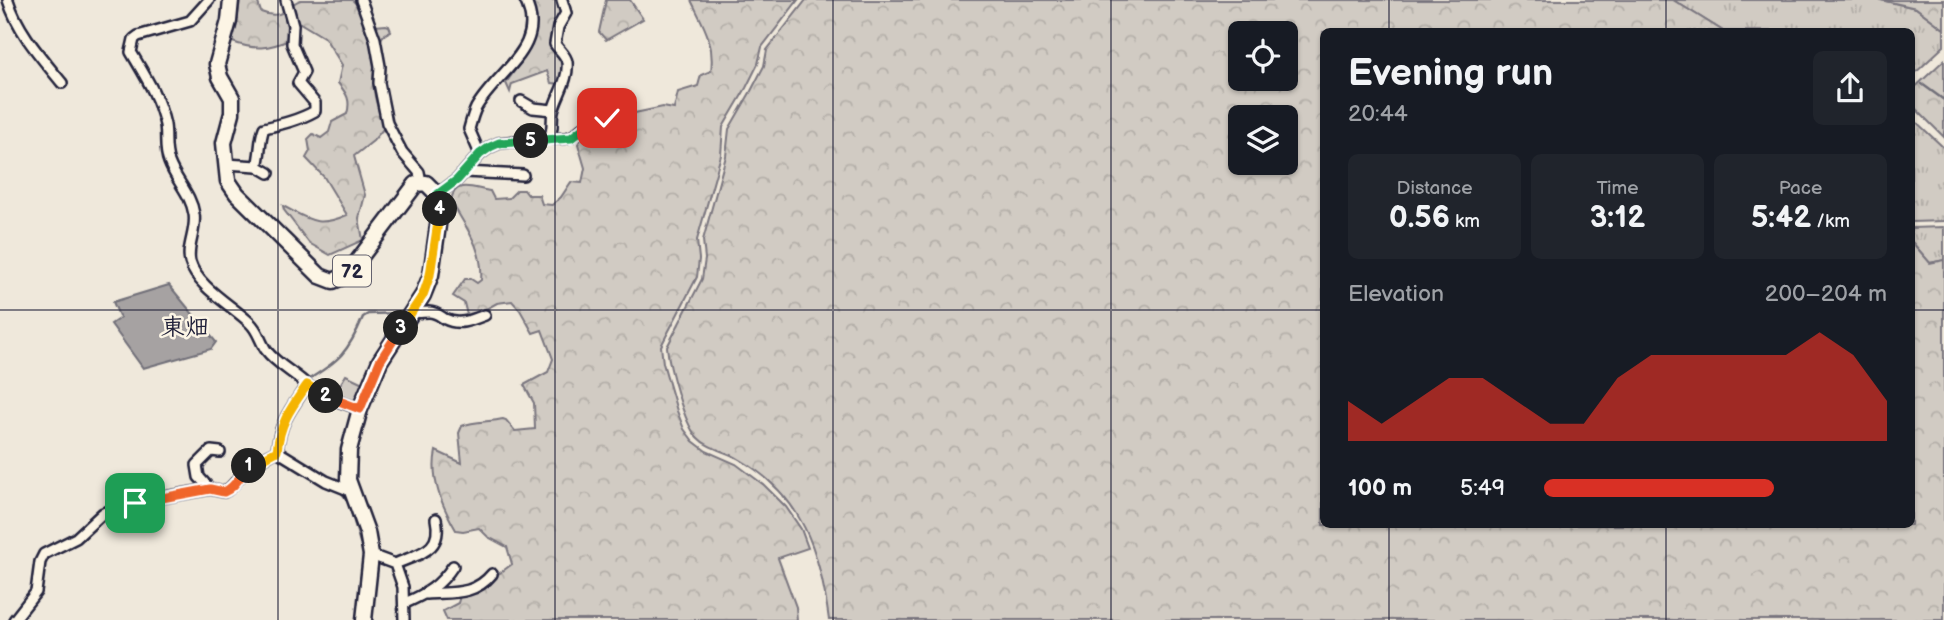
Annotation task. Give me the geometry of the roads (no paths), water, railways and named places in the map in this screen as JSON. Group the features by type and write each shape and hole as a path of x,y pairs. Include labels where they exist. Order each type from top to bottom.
{"main road":[{"name":"72","path":"231,0 229,21 217,64 220,77 232,98 232,113 224,143 228,181 237,194 320,276 327,280 341,279 354,269 413,188 421,182"},
{"path":"364,620 371,555 367,532 351,491 347,467 360,409 380,361 423,295 430,275 440,211 438,194 421,182"}],"street":[{"path":"8,0 12,15 25,36 62,83"},
{"path":"209,0 190,21 138,36 134,39 131,52 156,96 165,124 164,144 167,158 175,177 191,201 195,226 190,263 199,278 211,290 252,324 267,351 321,395 360,409"},
{"path":"257,166 264,128 286,124 294,118 315,111 315,103 298,83 304,72 292,44 293,25 286,0"},
{"path":"361,0 375,39 380,66 379,83 387,123 402,152 419,172 421,182"},
{"path":"480,154 469,129 477,107 527,42 532,20 525,0"},
{"path":"549,138 552,132 553,110 564,85 567,69 566,58 555,44 558,27 566,13 562,0"},
{"path":"521,101 533,108 553,110"},
{"path":"438,194 466,172 480,154 499,143 571,138 593,121 615,118 622,114"},
{"path":"226,164 257,166 269,173"},
{"path":"466,172 523,175"},
{"path":"411,312 439,314 447,320 460,322 468,322 485,315"},
{"path":"277,451 279,432 284,419 307,385"},
{"path":"210,489 199,477 197,465 211,451 220,452"},
{"path":"14,620 36,592 40,562 44,554 76,538 103,513 132,503 210,489 224,492 229,490 250,466 277,451"},
{"path":"277,451 326,481 351,491"},
{"path":"371,555 396,564 431,548 439,531 436,519"},
{"path":"396,564 403,587 404,620"},
{"path":"405,603 426,594 440,584 453,566"},
{"path":"426,594 469,592 484,584 492,574"}],"waterway":[{"path":"1922,84 1944,100"},
{"path":"306,381 341,355 363,317 368,314 403,313"},
{"path":"274,449 274,432 287,407"},
{"path":"340,491 348,501 362,549"}],"district":[{"name":"東畑","path":"185,327"}]}
